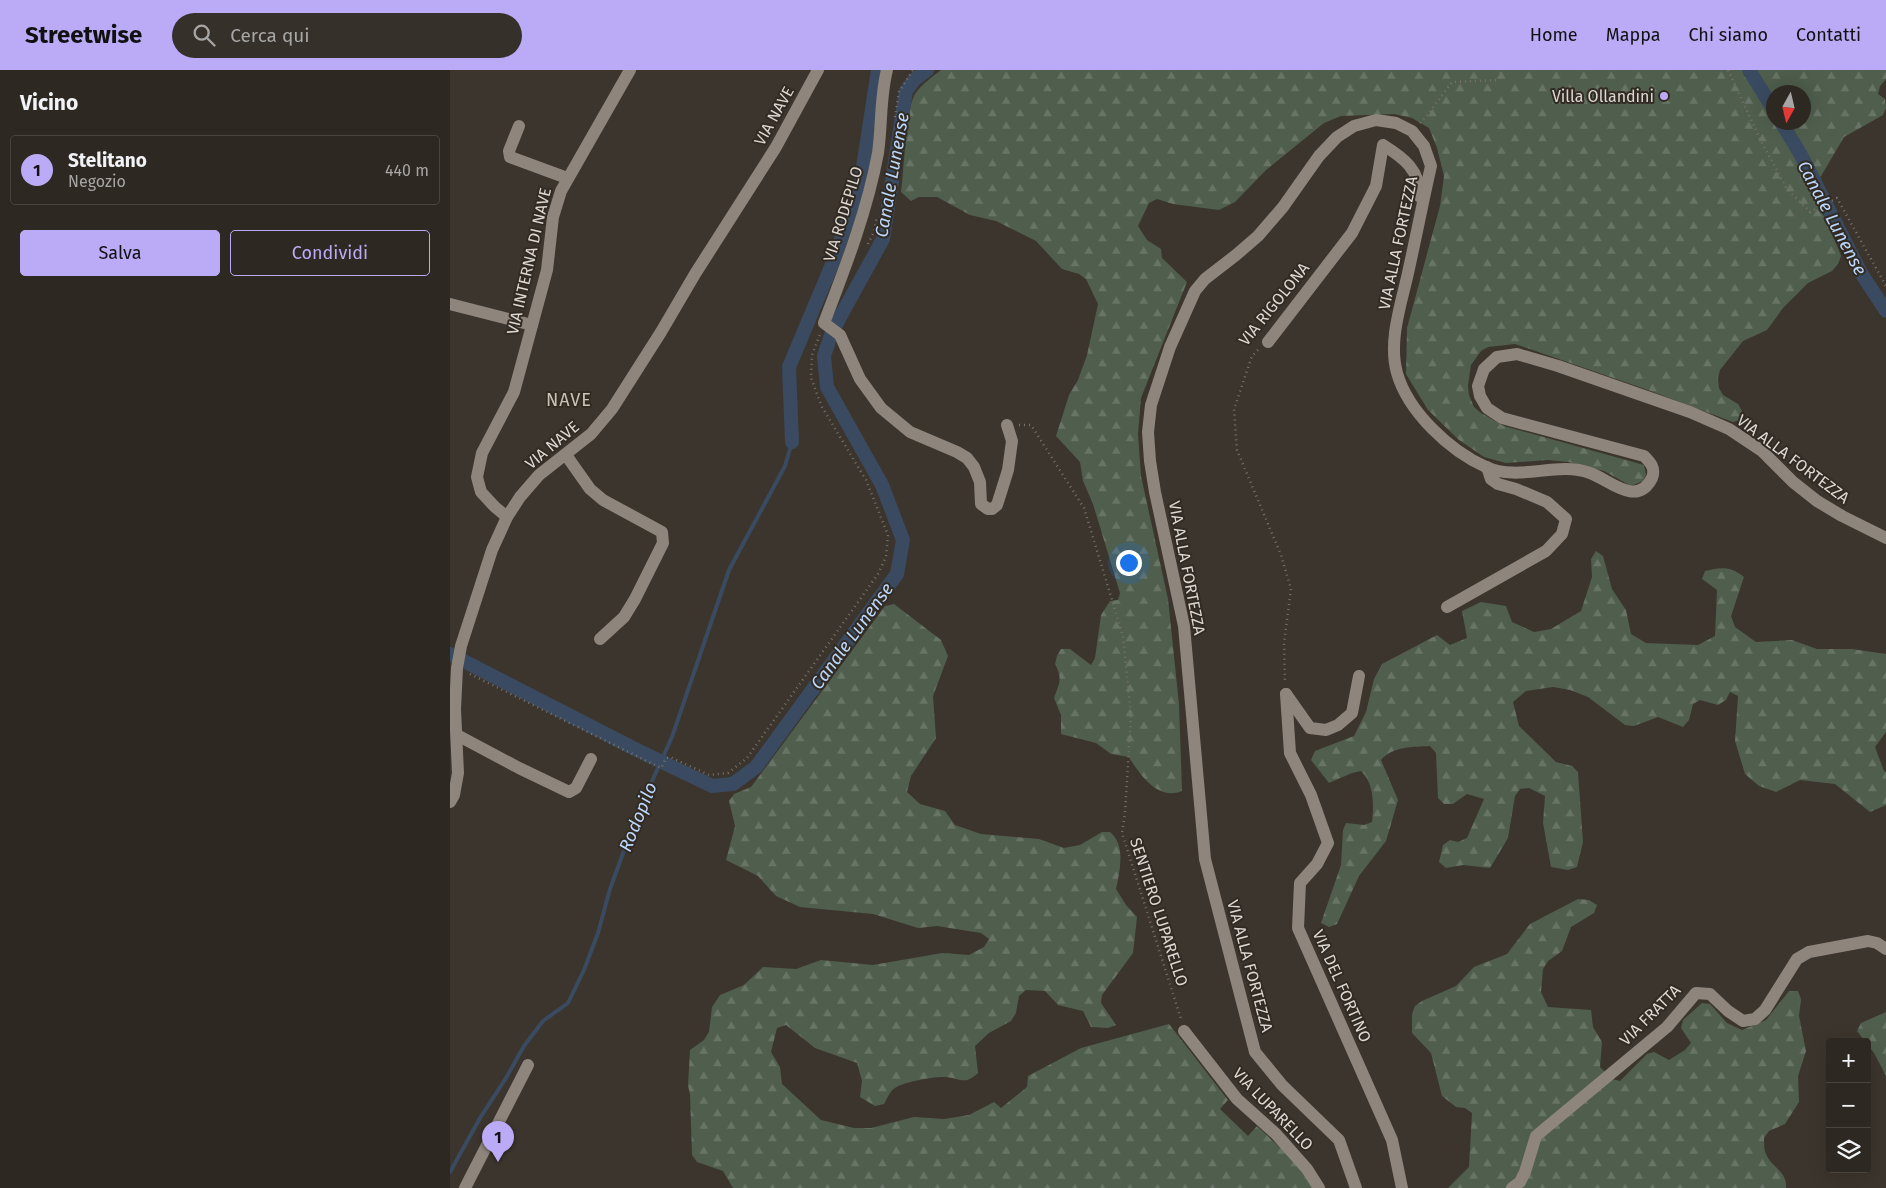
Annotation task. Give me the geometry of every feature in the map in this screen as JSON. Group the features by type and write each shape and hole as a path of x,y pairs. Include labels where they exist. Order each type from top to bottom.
{"street":[{"name":"VIA INTERNA DI NAVE","path":"507,516 495,507 481,492 477,477 482,453 514,392 547,270 553,217 561,191 630,70"},
{"name":"VIA NAVE","path":"450,802 454,796 458,773 455,709 457,668 461,646 492,550 507,516 539,475 591,434 612,409 776,147 818,70"},
{"name":"VIA RODEPILO","path":"831,329 865,209 878,152 883,88 887,70"},
{"name":"VIA ALLA FORTEZZA","path":"1356,1188 1339,1140 1282,1085 1255,1052 1205,859 1184,626 1155,492 1148,432 1151,405 1170,346 1186,308 1200,285 1258,236 1282,207 1319,156 1337,137 1354,126 1376,120 1396,124 1412,131 1424,146 1431,166 1398,313 1394,348 1397,373 1406,395 1424,420 1442,437 1487,467 1506,472 1579,469 1594,474 1626,491 1639,491 1648,486 1654,474 1652,464 1644,456 1502,418 1487,408 1480,396 1478,386 1484,369 1496,357 1517,354 1558,366 1690,412 1729,429 1762,451 1793,482 1817,501 1886,538"},
{"path":"519,126 509,151 510,157 567,178"},
{"name":"VIA RIGOLONA","path":"1268,342 1352,233 1376,186 1383,145 1403,158 1420,182 1420,217"},
{"path":"450,304 532,325"},
{"path":"831,329 849,356 860,379 881,408 910,432 967,458 974,467 980,482 981,504 988,510 997,505 1008,470 1012,441 1007,425"},
{"path":"566,455 590,489 603,500 662,532 664,539 628,611 600,639"},
{"path":"1447,607 1546,551 1562,534 1566,519 1547,502 1498,484 1491,479 1487,467"},
{"path":"1286,694 1310,728 1326,730 1338,725 1352,712 1359,676"},
{"name":"VIA DEL FORTINO","path":"1286,694 1290,753 1311,795 1328,843 1316,864 1300,882 1298,928 1392,1140 1402,1188"},
{"path":"457,735 569,792 576,788 591,759"},
{"name":"VIA FRATTA","path":"1512,1188 1520,1182 1525,1172 1536,1136 1667,1027 1696,993 1710,994 1728,1011 1743,1021 1755,1019 1765,1010 1797,959 1809,952 1868,941 1877,943 1886,949"},
{"name":"VIA LUPARELLO","path":"1184,1031 1237,1100 1276,1134 1307,1169 1319,1188"},
{"path":"465,1188 528,1065"}],"path":[{"path":"1412,131 1429,113 1452,82 1498,80 1502,70"},
{"path":"1728,70 1761,141 1787,189 1810,212 1837,198 1886,286"},
{"path":"457,668 661,768 666,758 670,757 709,775 728,773 747,758 878,574 886,558 888,535 866,480 822,407 811,378 812,356 831,329"},
{"name":"VIA RIGOLONA","path":"1268,342 1252,356 1234,409 1237,450 1281,555 1291,589 1284,643 1286,694"},
{"name":"SENTIERO LUPARELLO","path":"1007,425 1031,425 1084,508 1123,636 1130,715 1125,813 1122,834 1184,1031"}],"green space":[{"path":"941,70 1886,70 1886,79 1880,86 1878,94 1885,99 1886,108 1883,115 1844,137 1817,183 1816,199 1841,256 1838,264 1832,271 1808,283 1783,308 1767,330 1743,341 1720,370 1718,378 1719,388 1723,395 1738,404 1742,411 1741,420 1733,422 1515,344 1488,347 1481,351 1471,365 1468,386 1469,395 1474,407 1481,413 1504,426 1644,465 1646,475 1643,481 1631,486 1604,471 1568,462 1548,460 1506,463 1484,457 1459,440 1428,410 1406,374 1407,328 1440,206 1444,176 1437,148 1429,128 1412,118 1394,114 1341,116 1324,123 1266,170 1235,202 1219,210 1173,204 1157,199 1149,203 1138,226 1147,240 1161,249 1162,258 1187,282 1141,398 1138,434 1141,476 1168,599 1179,704 1182,791 1173,793 1165,792 1151,784 1144,778 1129,757 1111,754 1096,743 1061,734 1061,715 1054,698 1059,681 1059,674 1055,664 1061,649 1070,649 1091,665 1095,658 1101,615 1110,601 1118,600 1120,593 1093,504 1083,481 1080,462 1056,436 1069,395 1078,380 1087,355 1098,304 1086,279 1079,274 1062,269 1036,241 996,221 970,215 937,197 919,197 911,201 901,192 909,112 915,94"},
{"path":"1596,551 1603,556 1612,589 1626,610 1631,634 1646,643 1698,645 1715,636 1717,590 1702,579 1705,571 1726,568 1744,577 1731,616 1735,627 1756,642 1792,640 1817,649 1852,649 1886,654 1886,732 1875,747 1886,772 1886,805 1870,812 1835,784 1800,780 1776,792 1759,786 1745,774 1735,741 1738,696 1730,692 1726,700 1718,705 1700,700 1693,704 1689,720 1683,727 1658,717 1634,726 1625,725 1588,697 1570,690 1553,687 1526,691 1513,702 1519,726 1556,762 1572,766 1578,772 1583,842 1577,867 1568,870 1551,867 1543,823 1545,796 1529,788 1520,789 1515,796 1508,838 1490,868 1463,865 1446,868 1439,862 1443,845 1450,840 1458,842 1467,838 1484,799 1467,794 1453,804 1444,804 1438,798 1436,753 1430,746 1404,748 1391,752 1381,760 1398,800 1386,841 1359,876 1337,924 1329,927 1321,923 1341,865 1343,830 1346,823 1364,825 1372,822 1373,802 1371,788 1361,771 1329,783 1311,760 1315,751 1354,736 1366,712 1374,679 1382,664 1437,635 1450,645 1467,638 1462,611 1481,602 1506,606 1512,622 1534,632 1551,629 1581,611 1592,577 1591,559"},
{"path":"894,604 941,640 948,656 933,696 936,738 911,776 907,792 920,804 945,811 955,825 981,834 1039,839 1064,848 1080,845 1102,832 1110,832 1115,837 1120,851 1120,866 1116,889 1126,905 1137,917 1133,953 1102,995 1101,1003 1116,1025 1108,1028 1091,1027 1083,1011 1058,1005 1045,991 1026,990 1019,996 1016,1013 1011,1021 989,1033 975,1046 978,1073 973,1077 962,1080 934,1077 904,1084 893,1089 884,1104 875,1106 860,1097 862,1081 857,1063 815,1048 786,1025 777,1028 771,1052 780,1067 782,1084 821,1120 854,1128 871,1128 914,1117 944,1119 969,1115 994,1102 1001,1108 1027,1087 1028,1076 1081,1048 1169,1024 1228,1100 1220,1109 1248,1136 1257,1126 1306,1172 1315,1188 733,1188 723,1171 697,1162 692,1155 690,1094 688,1086 690,1050 704,1040 709,1032 712,1007 720,995 744,985 763,967 796,969 821,960 873,965 942,953 969,955 984,947 989,939 981,933 937,926 918,928 873,914 800,907 776,896 758,876 726,860 735,826 729,801 734,794 751,787 885,606"},
{"path":"1578,899 1589,900 1597,905 1594,913 1571,927 1562,951 1548,961 1543,969 1541,992 1548,1007 1591,1010 1593,1027 1602,1042 1600,1067 1612,1079 1620,1081 1647,1054 1654,1052 1669,1060 1685,1050 1691,1043 1681,1028 1683,1020 1702,1003 1710,1004 1727,1023 1742,1030 1766,1020 1789,991 1798,991 1801,999 1799,1016 1806,1051 1798,1076 1799,1102 1785,1124 1769,1131 1764,1138 1764,1148 1768,1159 1782,1174 1786,1182 1786,1188 1448,1188 1469,1167 1472,1113 1465,1108 1456,1107 1442,1096 1431,1053 1412,1033 1412,1014 1415,1006 1456,986 1474,967 1507,954 1530,924"},
{"path":"1886,1012 1886,1076 1871,1049 1871,1038 1862,1038 1857,1031 1861,1023"}],"waterway":[{"path":"792,442 789,367 831,267 860,187 878,70"},
{"name":"Canale Lunense","path":"450,654 637,750 712,786 733,784 756,767 897,574 903,540 882,485 827,387 824,356 839,319 883,239 906,91 914,80 927,70"},
{"name":"Canale Lunense","path":"1749,70 1766,97"},
{"name":"Canale Lunense","path":"1786,130 1801,155 1861,273 1886,311"},
{"name":"Rodopilo","path":"450,1172 524,1046 543,1021 568,1003 584,970 598,933 610,889 638,812 672,737 729,570 785,466 792,442"}],"place":[{"name":"Villa Ollandini","path":"1664,96"},
{"name":"Stelitano","path":"498,1162"}],"district":[{"name":"NAVE","path":"569,400"}]}
